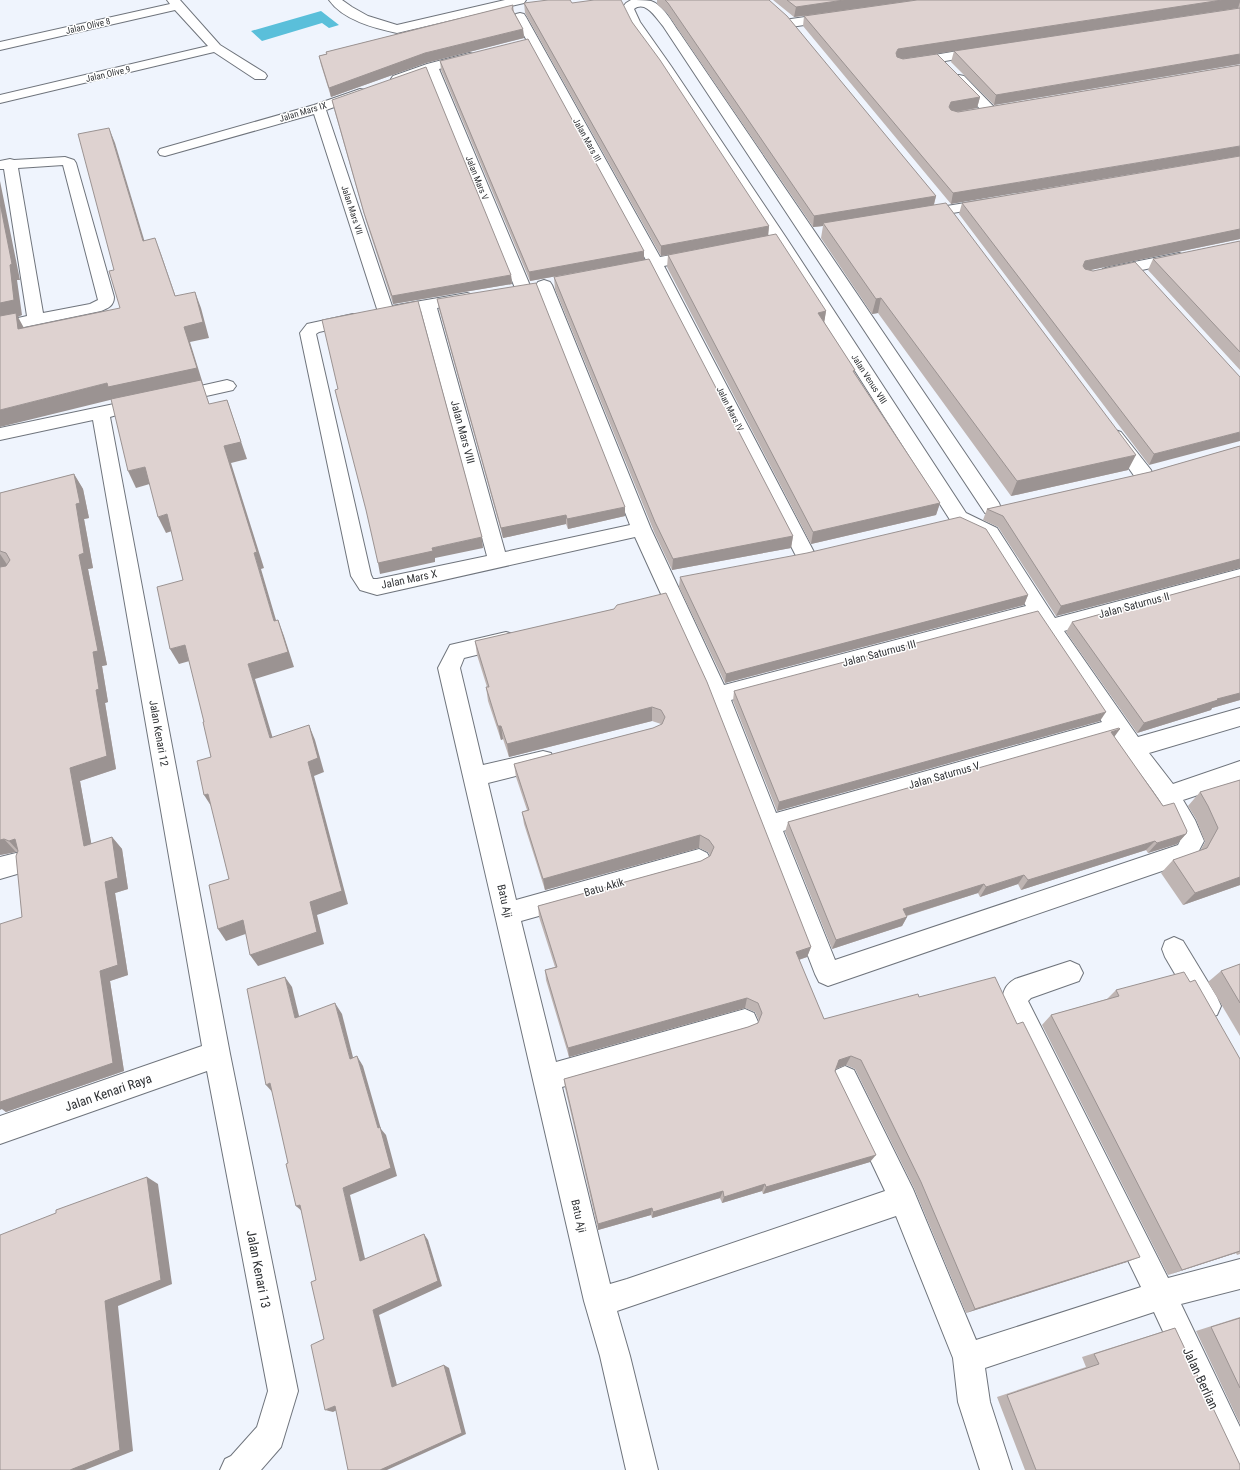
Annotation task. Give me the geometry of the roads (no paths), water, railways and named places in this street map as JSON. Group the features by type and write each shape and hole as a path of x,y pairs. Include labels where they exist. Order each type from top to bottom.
{"street":[{"path":"335,0 341,7 383,26 397,29 520,0"},
{"path":"1220,0 1239,14"},
{"name":"Jalan Venus VIII","path":"816,232 658,12 645,3 638,2 630,5 628,8 629,14 634,23 665,66 771,241 951,520"},
{"path":"175,3 216,48 260,76"},
{"name":"Jalan Olive 8","path":"0,46 175,3"},
{"path":"780,14 801,36"},
{"path":"1222,15 1239,14"},
{"path":"791,24 846,16"},
{"name":"Jalan Mars III","path":"520,17 655,263"},
{"path":"516,45 532,41"},
{"name":"Jalan Olive 9","path":"0,99 216,48"},
{"path":"901,64 994,50"},
{"path":"386,83 432,67 478,55"},
{"path":"938,58 990,111"},
{"name":"Jalan Mars V","path":"432,67 515,289 551,283 641,529"},
{"name":"Jalan Mars IX","path":"165,152 319,108 371,89"},
{"name":"Jalan Mars VII","path":"319,108 386,312"},
{"path":"976,114 1006,108"},
{"path":"0,327 95,308 106,302 106,297 69,163 65,161 5,164 36,319"},
{"path":"908,217 1000,201"},
{"path":"771,241 816,232 1000,506"},
{"path":"610,272 709,253"},
{"path":"1096,274 1140,273 1195,254"},
{"name":"Jalan Mars IV","path":"655,263 805,554"},
{"path":"386,312 479,296"},
{"name":"Jalan Mars VIII","path":"428,305 498,560"},
{"name":"Jalan Mars X","path":"386,312 313,328 308,333 361,576 367,585 377,587 641,529"},
{"path":"160,400 227,386"},
{"path":"0,434 131,406"},
{"name":"Jalan Kenari 12","path":"101,413 217,1054"},
{"path":"1106,424 1144,475"},
{"path":"951,520 1000,506"},
{"path":"990,533 1000,506"},
{"path":"641,529 672,579 828,974 1186,853 1192,841 1187,827 1168,795 1117,727 1044,619 990,533 951,520"},
{"name":"Jalan Saturnus II","path":"1044,619 1240,576"},
{"name":"Jalan Saturnus III","path":"718,695 1044,619"},
{"name":"Batu Aji","path":"525,636 457,651 449,668 599,1301 615,1356 642,1470"},
{"path":"1133,748 1240,717"},
{"name":"Jalan Saturnus V","path":"770,824 1117,727"},
{"path":"475,777 560,755"},
{"path":"1168,795 1240,771"},
{"name":"Batu Akik","path":"508,914 699,860"},
{"path":"1174,949 1217,1024"},
{"name":"Jalan Berlian","path":"1070,973 1024,988 1016,993 1015,1002 1161,1295 1240,1462"},
{"path":"547,1078 744,1022"},
{"name":"Jalan Kenari Raya","path":"0,1130 217,1054"},
{"name":"Jalan Kenari 13","path":"217,1054 283,1391 270,1436 242,1467 236,1470"},
{"path":"845,1079 903,1199 968,1358 974,1402 996,1470"},
{"path":"599,1301 627,1294 903,1199"},
{"path":"968,1358 1161,1295 1240,1274"}],"water":[{"path":"321,11 339,25 329,28 322,23 262,41 251,31"}]}
